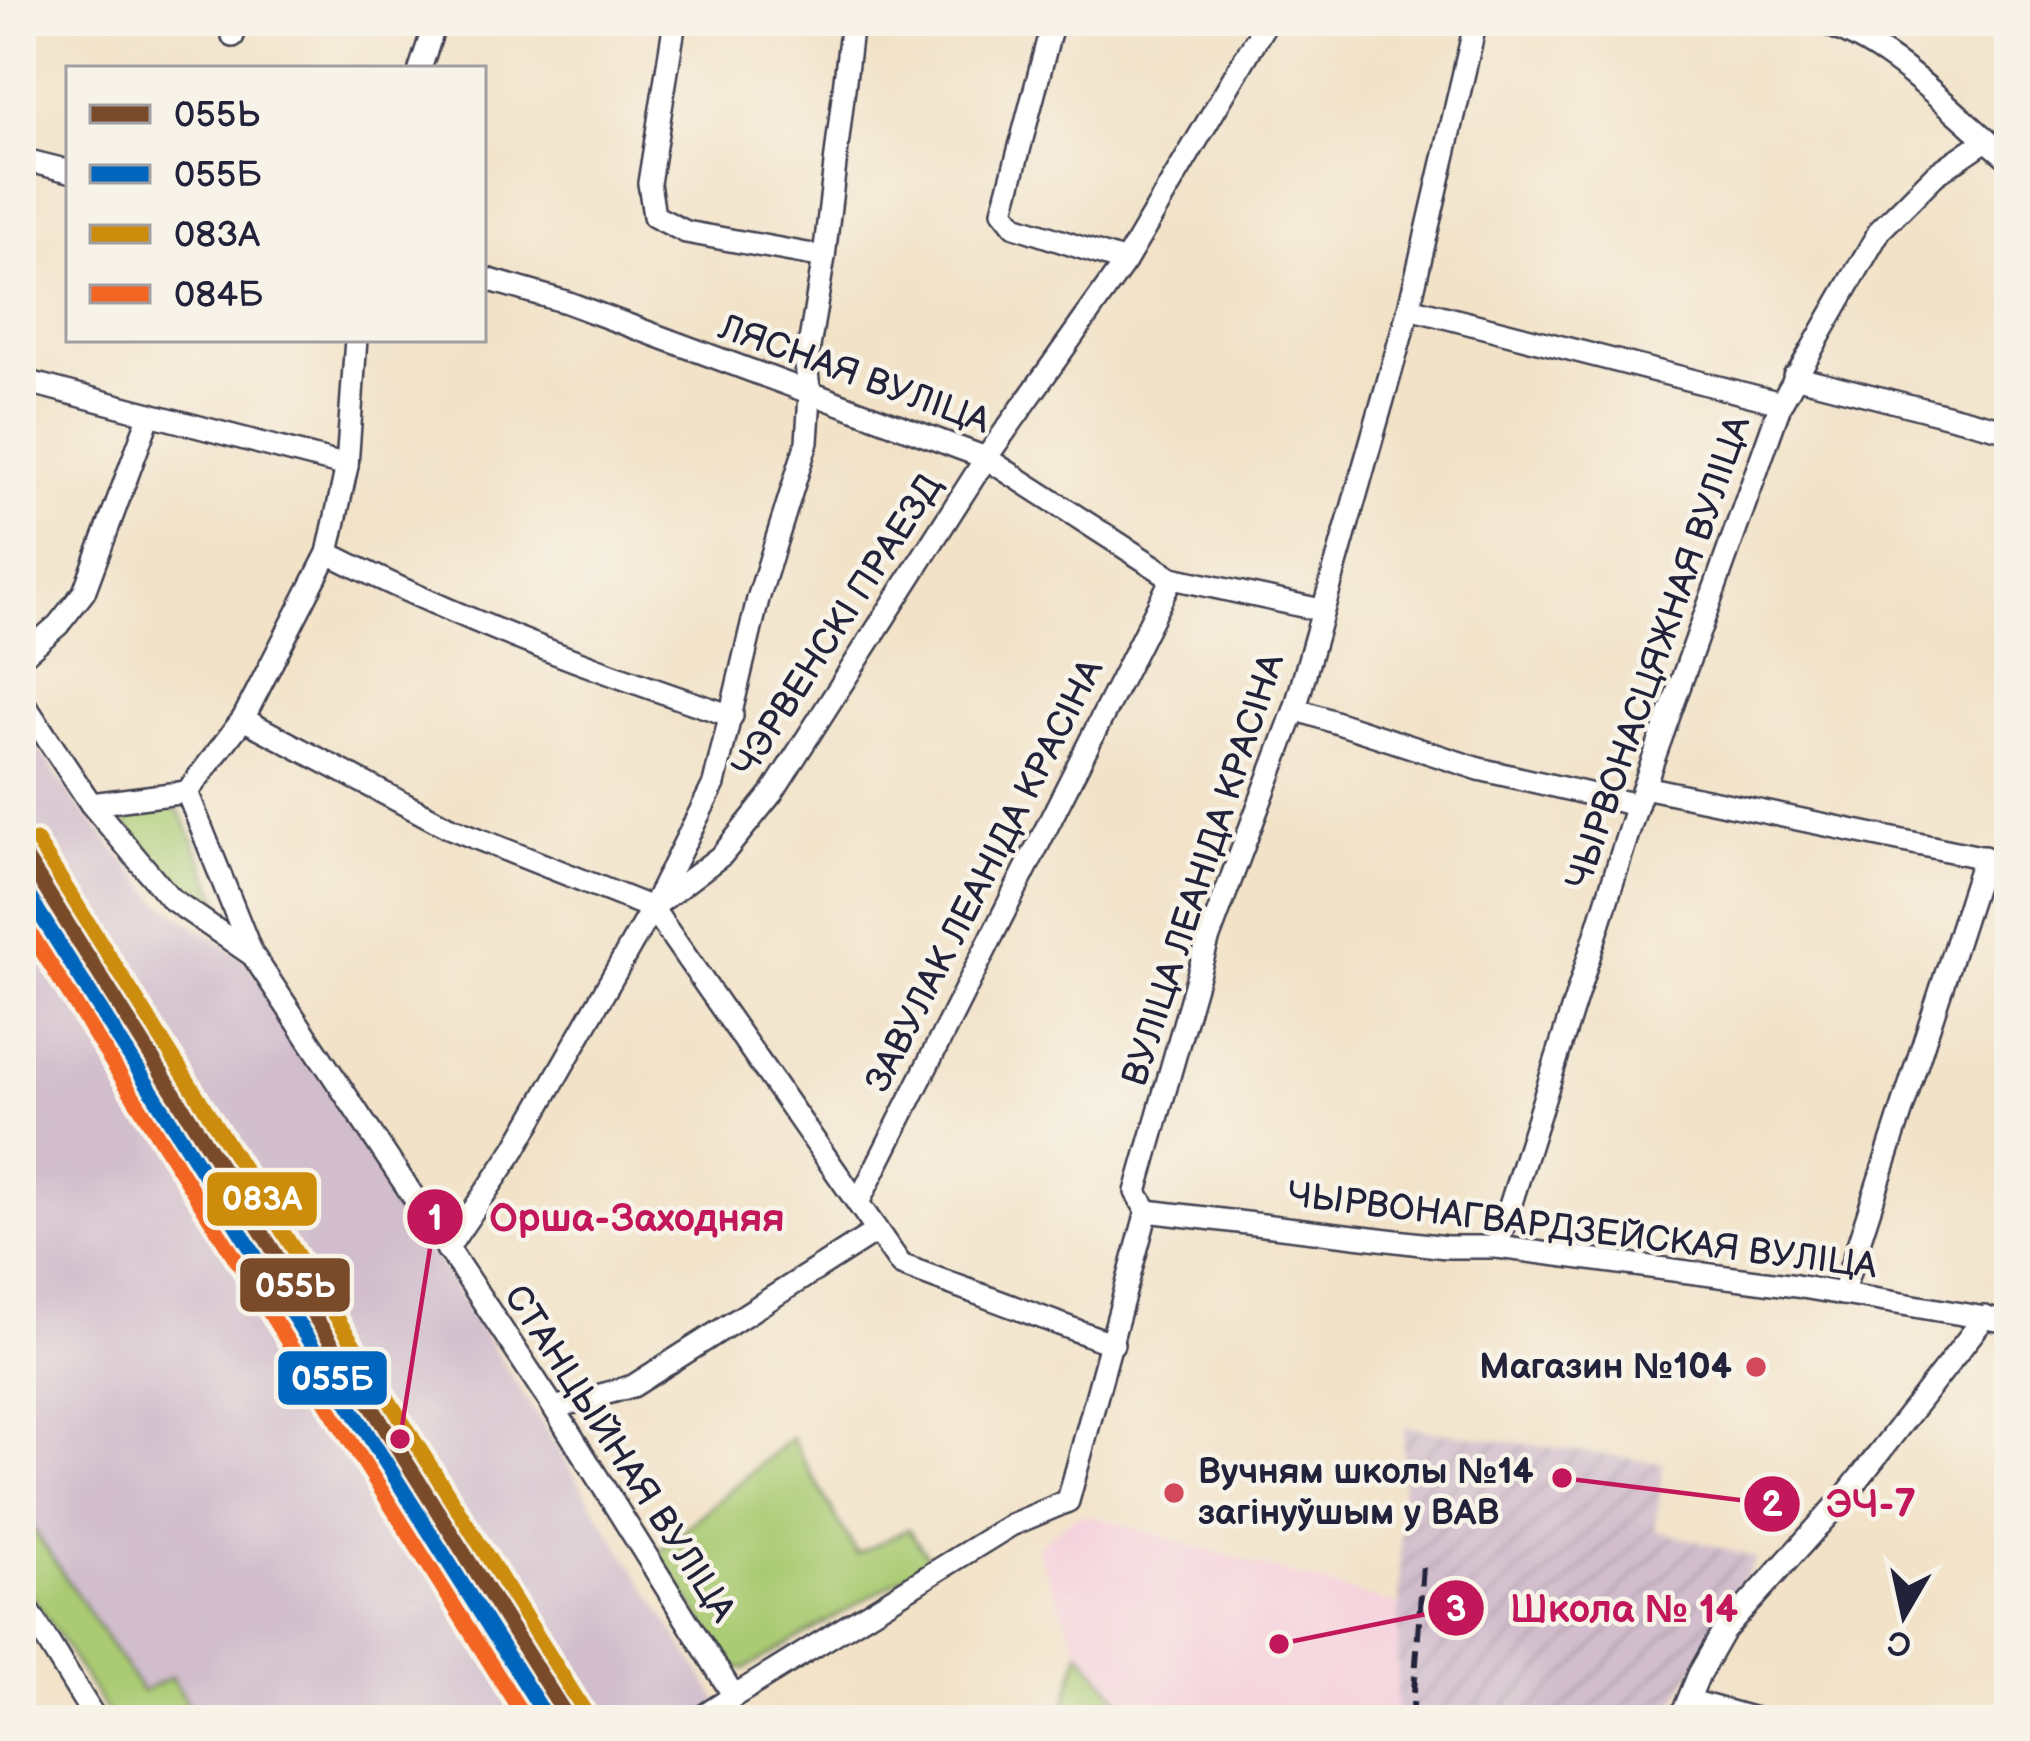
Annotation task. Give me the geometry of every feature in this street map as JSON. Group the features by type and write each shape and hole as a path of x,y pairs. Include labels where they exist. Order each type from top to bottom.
{"street":[{"path":"421,66 436,21"},
{"path":"675,21 649,183 654,216 686,232 824,257"},
{"path":"652,908 714,784 758,599 807,442 810,395 806,365 852,21"},
{"path":"1053,21 1003,211 1015,226 1125,262"},
{"name":"ЧЭРВЕНСКІ ПРАЕЗД","path":"447,1249 514,1149 652,908 722,855 772,793 986,458 1125,262 1267,21"},
{"name":"ВУЛІЦА ЛЕАНІДА КРАСІНА","path":"734,1696 1011,1525 1068,1502 1147,1211 1136,1192 1208,940 1295,709 1409,308 1476,21"},
{"path":"1817,21 1839,28 1928,85 2009,159"},
{"name":"ЧЫРВОНАСЦЯЖНАЯ ВУЛІЦА","path":"1497,1247 1641,796 1780,404 1880,230 1935,175 1986,140"},
{"path":"21,159 66,170"},
{"name":"ЛЯСНАЯ ВУЛІЦА","path":"486,279 566,302 986,458 1172,578 1321,610"},
{"path":"1409,308 1780,404"},
{"path":"91,804 187,791 243,719 328,553 347,466 356,342"},
{"path":"1793,376 2009,431"},
{"path":"21,380 347,466"},
{"path":"21,657 58,625 84,592 149,414"},
{"path":"328,553 422,601 732,716"},
{"name":"ЗАВУЛАК ЛЕАНІДА КРАСІНА","path":"858,1203 1172,578"},
{"path":"21,699 91,804 170,898 252,954"},
{"path":"1295,709 1478,769 2009,863"},
{"path":"243,719 448,827 652,908 902,1265 1113,1344"},
{"name":"СТАНЦЫЙНАЯ ВУЛІЦА","path":"187,791 252,954 554,1408 734,1696"},
{"path":"1842,1294 1984,857"},
{"name":"ЧЫРВОНАГВАРДЗЕЙСКАЯ ВУЛІЦА","path":"1147,1211 1446,1247 1497,1247 2009,1322"},
{"path":"554,1408 633,1386 875,1232"},
{"path":"1759,1720 1685,1711 1723,1631 1846,1495 1985,1317"},
{"path":"21,1598 96,1720"},
{"path":"697,1720 734,1696"}],"shaded area":[{"path":"21,723 77,804 160,902 247,961 729,1718 198,1720 171,1677 142,1692 21,1511"},
{"path":"1404,1427 1663,1463 1655,1530 1756,1558 1664,1720 1396,1720"},
{"path":"1089,1515 1402,1607 1397,1720 1136,1720 1080,1651 1036,1547 1074,1517"}],"green space":[{"path":"167,805 181,813 227,917 183,892 125,824 130,810"},
{"path":"791,1438 857,1554 908,1529 931,1561 745,1669 732,1667 658,1552"},
{"path":"21,1511 142,1692 171,1677 197,1720 112,1720 21,1578"},
{"path":"1080,1651 1136,1720 1061,1720"}],"railway":[{"path":"21,882 550,1720"},
{"path":"1412,1720 1423,1565"}],"transit line":[{"name":"083А","path":"36,840 584,1710"},
{"name":"055Ь","path":"21,850 569,1720"},
{"name":"055Б","path":"21,884 548,1720"},
{"name":"084Б","path":"21,918 526,1720"}],"place":[{"name":"Магазин №104","path":"1756,1367"},
{"name":"Орша-Заходняя","path":"400,1439"},
{"name":"ЭЧ-7","path":"1562,1478"},
{"name":"Вучням школы №14 загінуўшым у ВАВ","path":"1174,1493"},
{"name":"Школа № 14","path":"1279,1644"}]}
